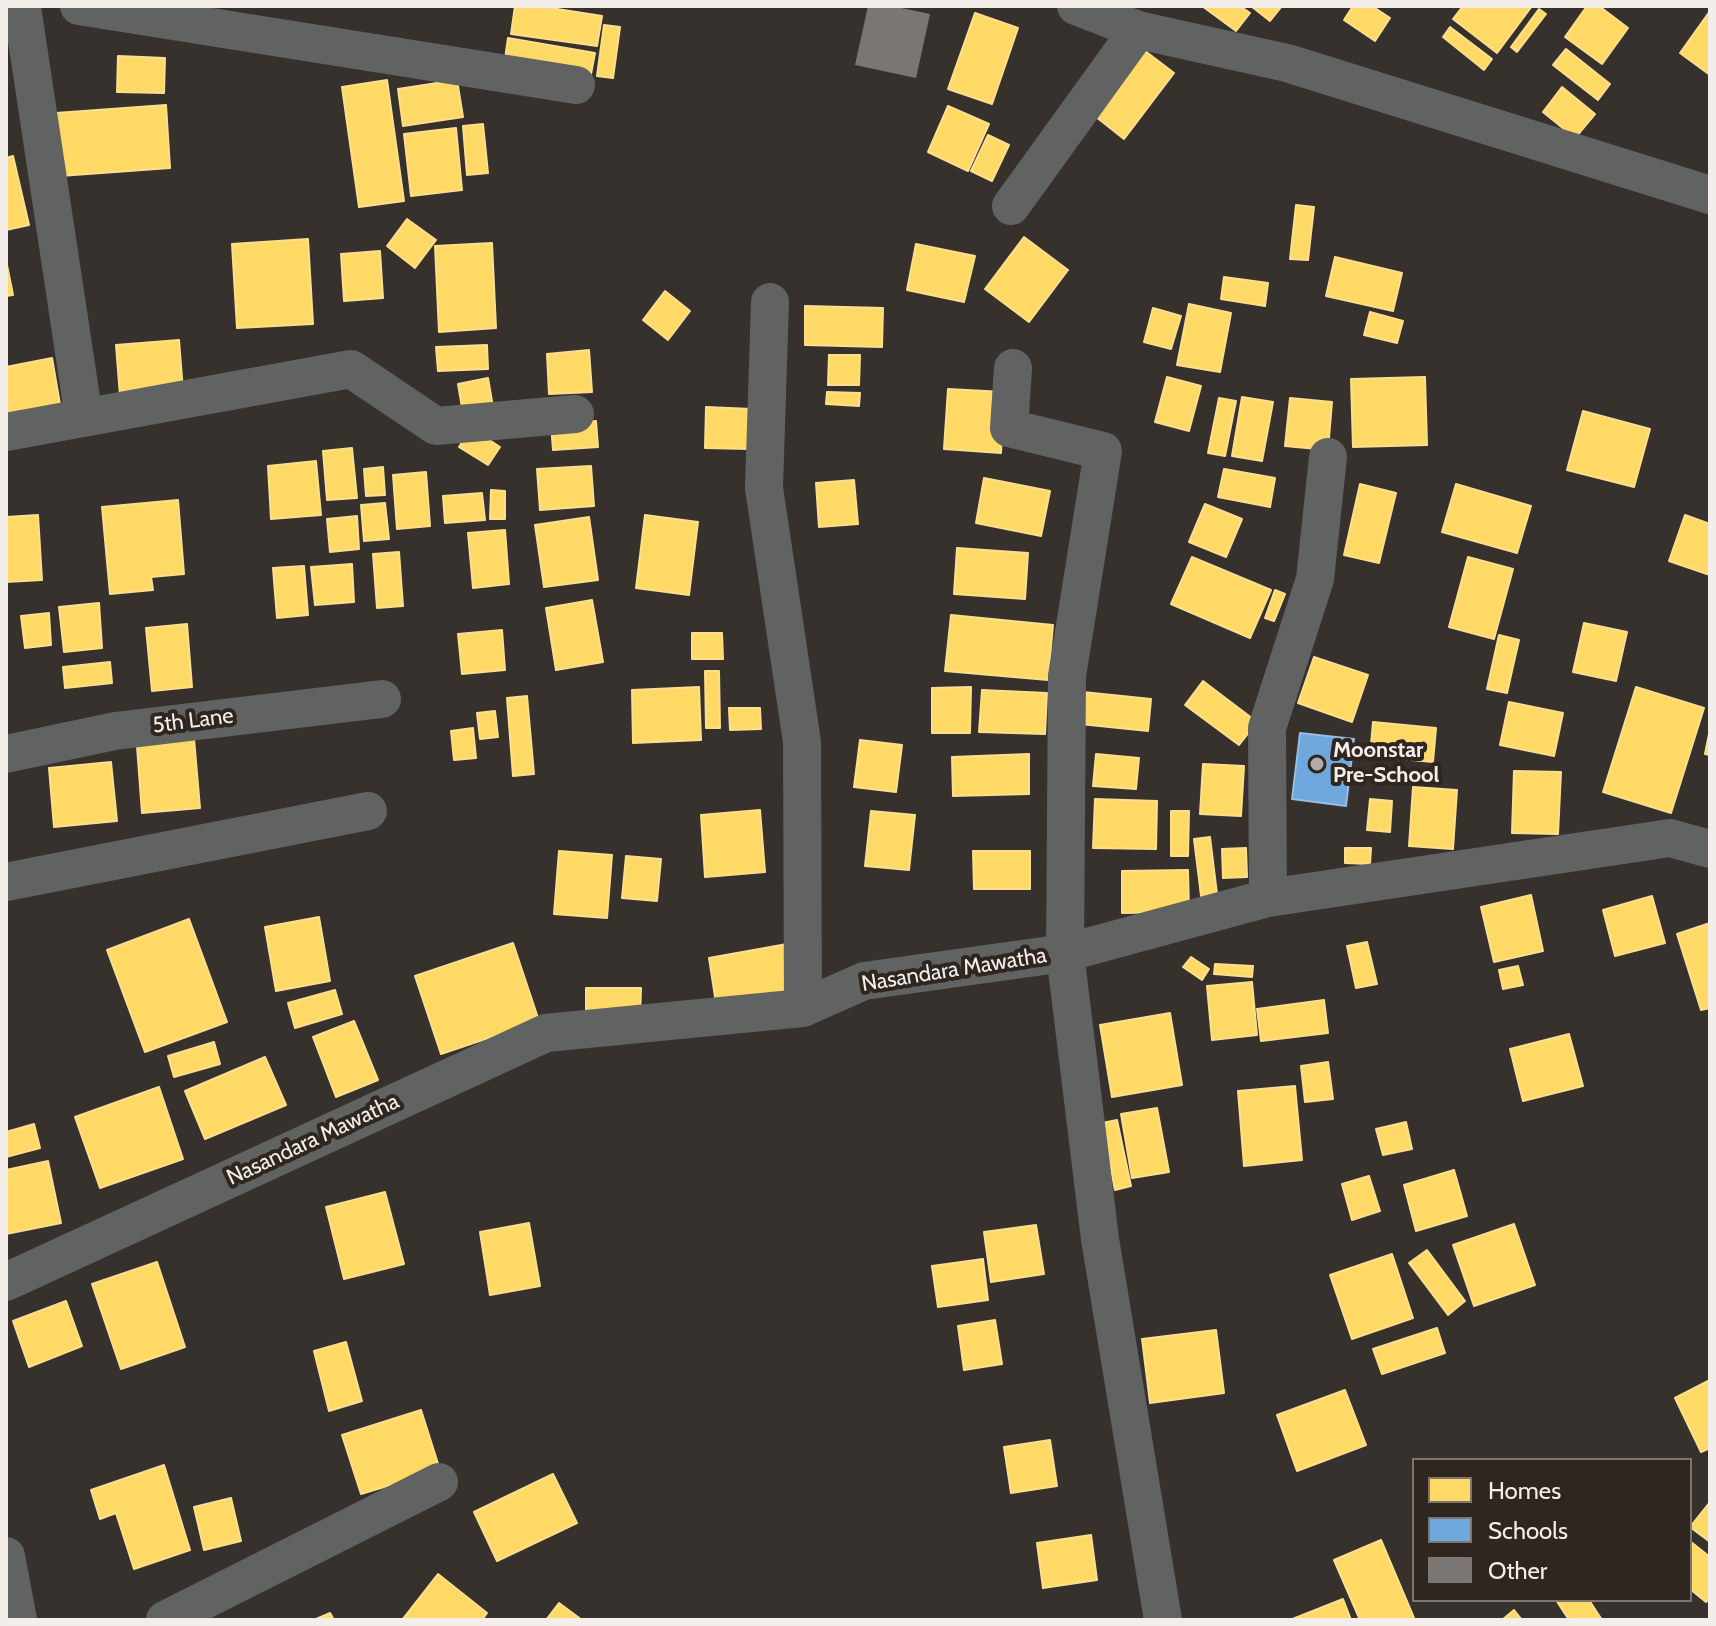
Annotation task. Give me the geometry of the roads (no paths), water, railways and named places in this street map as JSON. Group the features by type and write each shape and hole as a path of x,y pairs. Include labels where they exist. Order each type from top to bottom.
{"street":[{"path":"30,6 84,418"},
{"path":"79,6 576,85"},
{"path":"1076,6 1138,30 1287,63 1710,195"},
{"path":"1011,206 1138,30"},
{"path":"770,302 764,488 802,742 803,1008"},
{"path":"1013,368 1009,428 1103,451 1067,676 1065,953 1100,1239 1163,1620"},
{"path":"6,432 351,369 436,426 575,414"},
{"path":"1268,898 1267,728 1315,579 1328,457"},
{"name":"5th Lane","path":"6,754 115,731 382,699"},
{"path":"6,882 368,811"},
{"name":"Nasandara Mawatha","path":"6,1282 546,1033 803,1008 864,981 1065,953 1268,898 1670,838 1710,849"},
{"path":"165,1620 439,1482"},
{"path":"6,1556 18,1620"}],"place":[{"name":"Moonstar Pre-School","path":"1317,764"}]}
